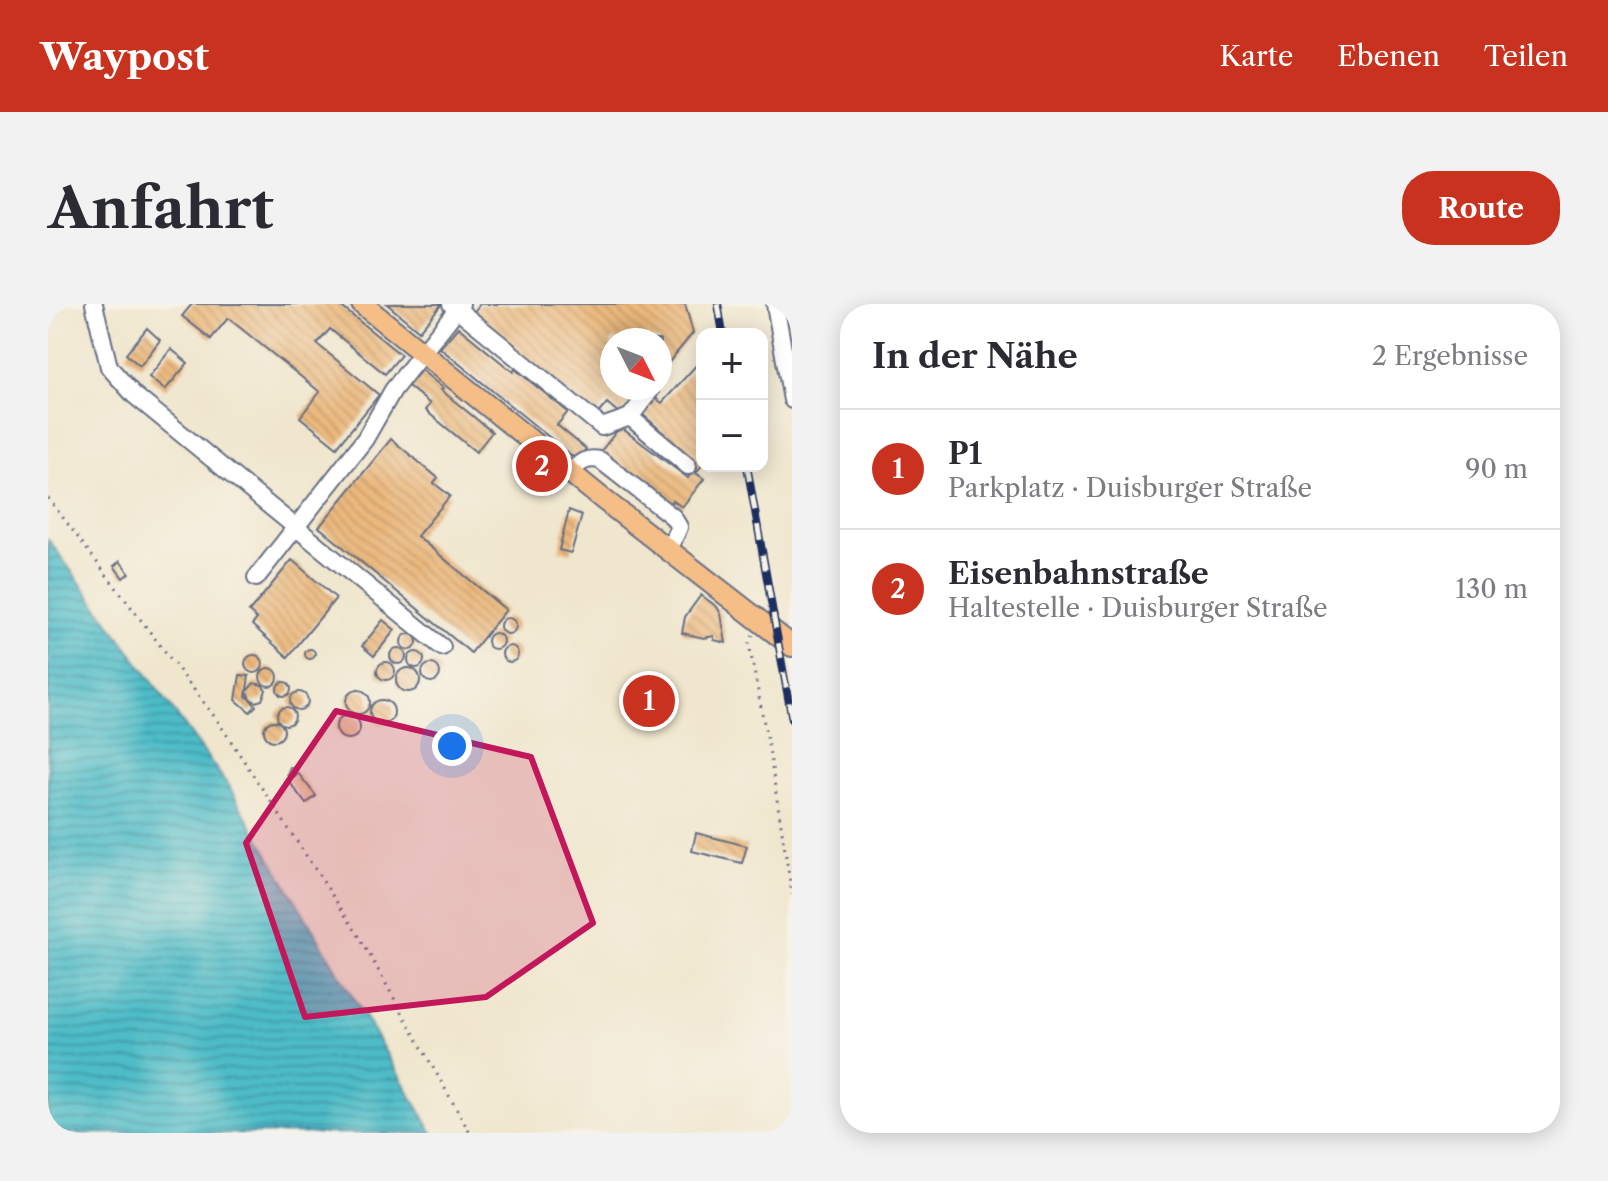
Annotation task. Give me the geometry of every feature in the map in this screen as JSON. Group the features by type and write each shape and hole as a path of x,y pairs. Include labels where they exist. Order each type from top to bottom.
{"main road":[{"path":"362,304 576,466 669,550 792,646"}],"street":[{"path":"94,304 109,367 134,395 442,647"},
{"path":"775,304 792,400"},
{"path":"256,578 365,439 393,390 456,306 602,427"},
{"path":"576,466 594,446 602,427 630,417 643,400"},
{"path":"630,417 688,466"},
{"path":"576,466 590,458 600,460 673,517 679,527 669,550"}],"path":[{"path":"48,498 217,720 359,936 470,1133"},
{"path":"760,622 749,644 792,895"}],"highlighted area":[{"path":"336,711 531,757 593,923 486,997 305,1017 246,843"}],"water":[{"path":"48,539 227,784 433,1133 48,1133"}],"building":[{"path":"192,304 338,304 401,355 385,374 330,329 317,344 379,395 337,447 300,417 320,392 228,318 211,339 182,316"},
{"path":"387,304 442,304 419,331"},
{"path":"480,304 685,304 693,333 672,358 672,328 600,328 600,400 633,400 621,415 607,403 596,416 472,314"},
{"path":"458,327 568,412 557,425 586,449 577,460 440,348"},
{"path":"147,328 160,340 140,366 126,354"},
{"path":"171,349 188,363 165,390 149,377"},
{"path":"696,365 696,473 704,479 682,507 672,500 670,503 601,451 620,427 688,478 695,461 640,412 651,400 662,403 672,400 672,392"},
{"path":"421,370 492,432 476,452 425,410 430,404 408,386"},
{"path":"391,439 438,478 434,483 450,496 417,536 506,610 471,653 319,527"},
{"path":"569,510 582,515 571,553 559,550"},
{"path":"292,560 336,598 288,657 252,625 257,619 249,612"},
{"path":"120,561 129,573 123,578 114,566"},
{"path":"701,595 721,614 726,643 714,640 714,636 704,638 682,633 685,617"},
{"path":"508,618 516,626 508,634 500,626"},
{"path":"383,620 395,630 374,656 362,646"},
{"path":"495,633 501,635 501,647 495,649 489,647 487,641 489,635"},
{"path":"409,634 415,636 415,648 409,650 403,648 401,642 403,636"},
{"path":"507,646 513,646 518,654 516,660 507,662 502,657 502,651"},
{"path":"395,648 401,648 406,656 404,662 395,664 390,659 390,653"},
{"path":"310,649 315,654 310,659 305,654"},
{"path":"416,652 422,654 422,666 416,668 410,666 408,660 410,654"},
{"path":"254,655 263,664 254,673 245,664"},
{"path":"386,662 395,671 386,680 377,671"},
{"path":"431,664 440,673 431,682 422,673"},
{"path":"265,668 273,668 278,677 276,684 265,686 260,681 260,673"},
{"path":"408,668 416,672 420,680 416,688 408,692 400,688 396,680 400,672"},
{"path":"240,675 249,676 246,696 256,706 250,712 236,700"},
{"path":"284,682 291,689 284,696 277,689"},
{"path":"254,683 262,685 266,690 262,700 256,702 250,699 247,691"},
{"path":"358,690 369,697 370,702 363,713 358,714 347,707 346,702 353,691"},
{"path":"299,692 308,701 299,710 290,701"},
{"path":"382,700 390,704 394,712 390,720 382,724 374,720 370,712 374,704"},
{"path":"286,707 295,716 286,725 277,716"},
{"path":"348,715 357,718 360,727 357,736 348,739 339,736 336,727 339,718"},
{"path":"274,721 281,724 284,731 281,738 274,741 267,738 264,731 267,724"},
{"path":"290,767 316,796 306,804 288,780 295,776 287,774"},
{"path":"696,833 747,846 742,863 692,851"}],"railway":[{"path":"718,304 722,328"},
{"path":"748,472 792,720"}],"place":[{"name":"Eisenbahnstraße","path":"542,466"},
{"name":"P1","path":"649,701"}]}
